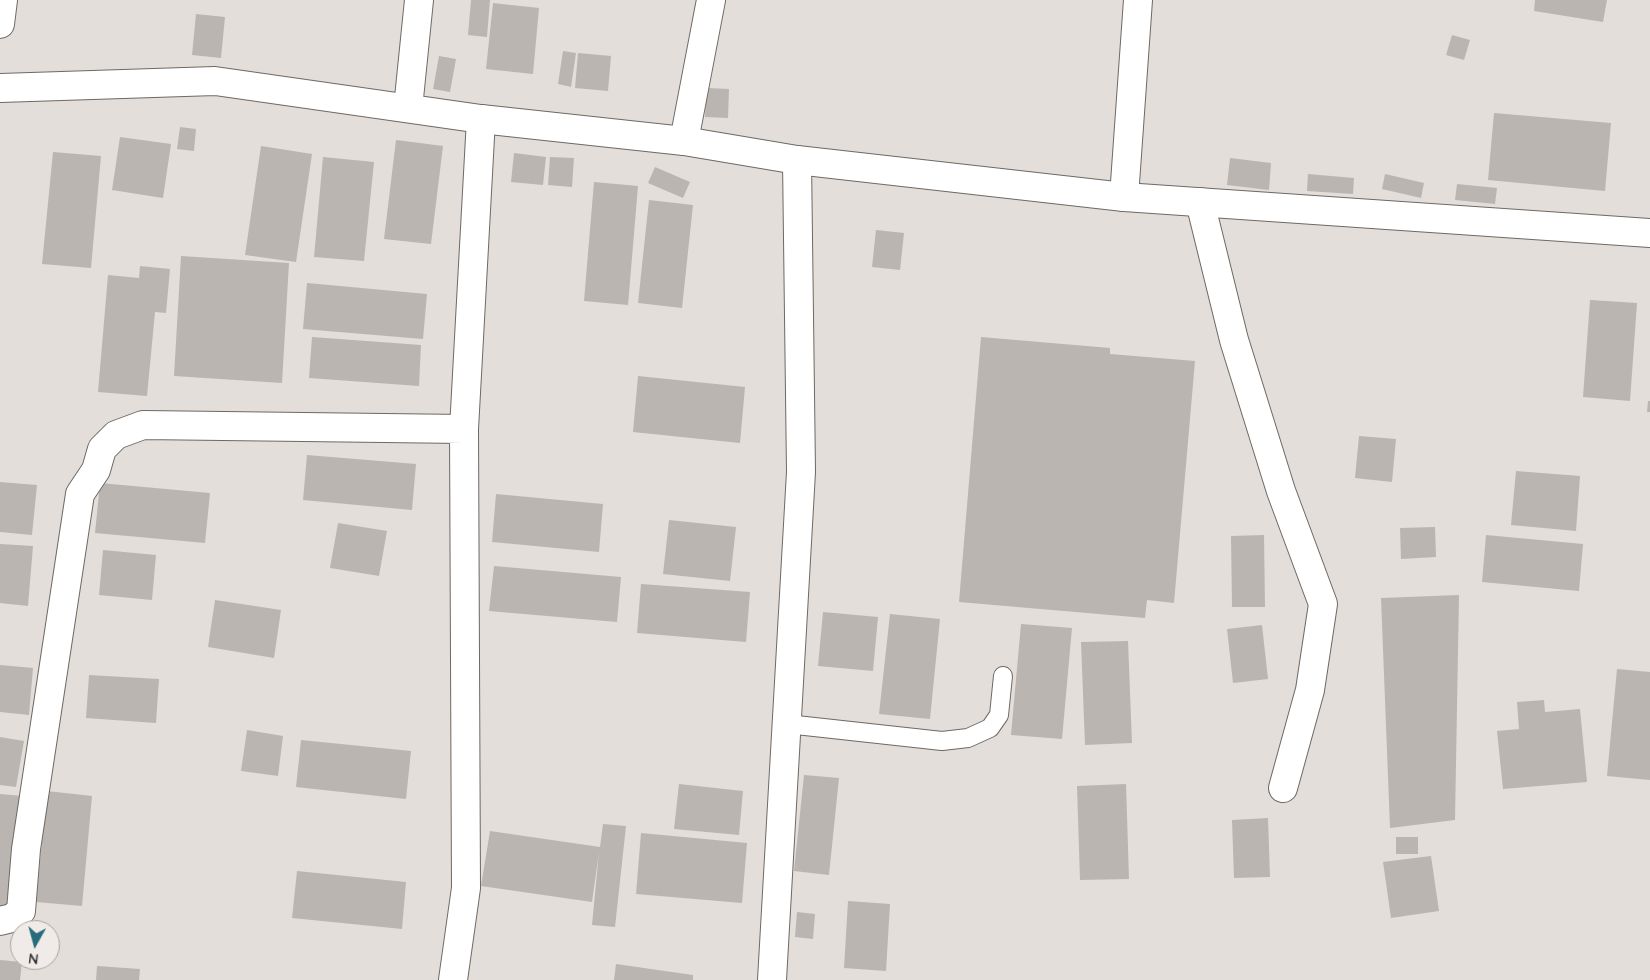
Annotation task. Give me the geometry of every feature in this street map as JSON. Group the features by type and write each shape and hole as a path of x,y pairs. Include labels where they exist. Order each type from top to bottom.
{"street":[{"path":"0,24 3,0"},
{"path":"408,108 420,0"},
{"path":"684,141 712,0"},
{"path":"1124,197 1138,0"},
{"path":"0,88 215,82 481,119 684,141 797,160 1124,197 1650,233"},
{"path":"453,980 466,888 464,428 481,119"},
{"path":"772,980 801,472 797,160"},
{"path":"1200,202 1237,349 1281,491 1323,604 1310,690 1283,788"},
{"path":"0,921 12,918 21,911 26,849 80,494 96,470 102,449 116,435 143,425 464,428"}],"lane":[{"path":"787,724 942,741 968,738 990,728 999,715 1003,676"}],"building":[{"path":"471,0 490,0 487,37 468,35"},
{"path":"1535,0 1607,0 1603,22 1534,11"},
{"path":"493,3 539,8 533,74 486,69"},
{"path":"196,14 225,17 221,58 192,55"},
{"path":"1452,35 1470,40 1464,60 1446,55"},
{"path":"563,51 576,53 571,87 558,84"},
{"path":"578,53 611,56 608,91 575,88"},
{"path":"439,56 456,59 450,92 433,89"},
{"path":"707,88 729,89 728,118 705,117"},
{"path":"1494,113 1611,123 1605,191 1488,180"},
{"path":"180,127 196,129 194,151 177,149"},
{"path":"120,137 171,144 163,198 112,190"},
{"path":"396,140 443,146 431,244 384,239"},
{"path":"261,146 312,154 296,262 245,255"},
{"path":"53,152 101,156 91,268 42,264"},
{"path":"514,153 546,157 543,185 511,182"},
{"path":"323,157 374,162 364,261 314,257"},
{"path":"550,157 574,158 572,187 548,185"},
{"path":"1230,158 1271,163 1269,190 1227,185"},
{"path":"655,167 690,182 683,198 648,183"},
{"path":"1308,174 1354,178 1353,194 1307,191"},
{"path":"1385,174 1424,183 1421,198 1382,189"},
{"path":"594,182 638,186 628,305 584,301"},
{"path":"1457,184 1497,188 1495,204 1455,200"},
{"path":"649,200 693,205 682,308 638,303"},
{"path":"876,230 904,233 900,270 872,267"},
{"path":"181,256 289,263 282,383 174,376"},
{"path":"140,266 170,269 166,313 155,312 147,396 98,392 108,275 139,278"},
{"path":"307,283 427,294 423,339 303,329"},
{"path":"1590,300 1637,303 1630,401 1583,397"},
{"path":"312,337 421,345 419,386 309,378"},
{"path":"981,337 1110,348 1110,354 1195,361 1174,603 1147,600 1145,618 959,602"},
{"path":"638,376 745,387 740,443 633,432"},
{"path":"1648,401 1650,401 1650,412 1647,412"},
{"path":"1359,436 1396,439 1392,482 1355,478"},
{"path":"307,455 416,464 412,510 303,500"},
{"path":"1516,471 1580,476 1576,531 1511,525"},
{"path":"0,482 37,485 32,535 0,532"},
{"path":"100,483 210,493 205,543 95,533"},
{"path":"496,494 603,504 599,552 492,542"},
{"path":"669,520 736,527 730,581 663,574"},
{"path":"338,523 387,531 379,576 330,568"},
{"path":"1435,527 1436,557 1401,559 1400,528"},
{"path":"1264,535 1265,607 1232,607 1231,536"},
{"path":"1486,535 1583,544 1579,591 1482,582"},
{"path":"0,544 33,546 28,606 0,603"},
{"path":"103,550 156,555 152,600 99,595"},
{"path":"494,566 621,577 617,622 489,611"},
{"path":"641,584 750,592 746,642 637,633"},
{"path":"1459,595 1455,820 1390,828 1381,598"},
{"path":"215,600 281,610 274,658 208,647"},
{"path":"823,612 878,617 873,671 818,666"},
{"path":"890,614 940,619 930,719 879,714"},
{"path":"1021,624 1072,628 1062,739 1011,735"},
{"path":"1262,625 1268,679 1233,683 1227,629"},
{"path":"1128,641 1132,743 1085,745 1081,642"},
{"path":"0,665 33,668 29,715 0,712"},
{"path":"1617,669 1650,672 1650,780 1607,776"},
{"path":"89,675 159,679 156,723 86,718"},
{"path":"1544,700 1545,712 1580,709 1587,782 1503,789 1497,731 1519,729 1517,702"},
{"path":"247,730 283,736 278,776 241,771"},
{"path":"0,737 24,741 16,787 0,785"},
{"path":"301,740 411,751 406,799 296,787"},
{"path":"804,775 839,778 829,875 794,871"},
{"path":"679,784 743,791 739,835 674,829"},
{"path":"1126,784 1129,879 1080,880 1077,786"},
{"path":"47,791 92,796 82,906 36,902"},
{"path":"0,794 23,796 14,909 0,908"},
{"path":"1268,818 1270,877 1234,878 1232,820"},
{"path":"603,824 626,826 615,927 592,925 599,852 592,902 481,886 490,831 600,847"},
{"path":"641,833 747,843 742,903 636,894"},
{"path":"1396,837 1418,837 1418,854 1396,854"},
{"path":"1431,856 1439,911 1391,918 1383,862"},
{"path":"297,871 406,882 402,929 292,918"},
{"path":"848,901 890,904 886,971 844,968"},
{"path":"797,912 815,914 813,939 795,937"},
{"path":"0,960 10,961 10,970 21,970 20,980 0,980"},
{"path":"616,964 693,975 693,980 614,980"},
{"path":"97,966 140,969 139,980 96,980"}]}
